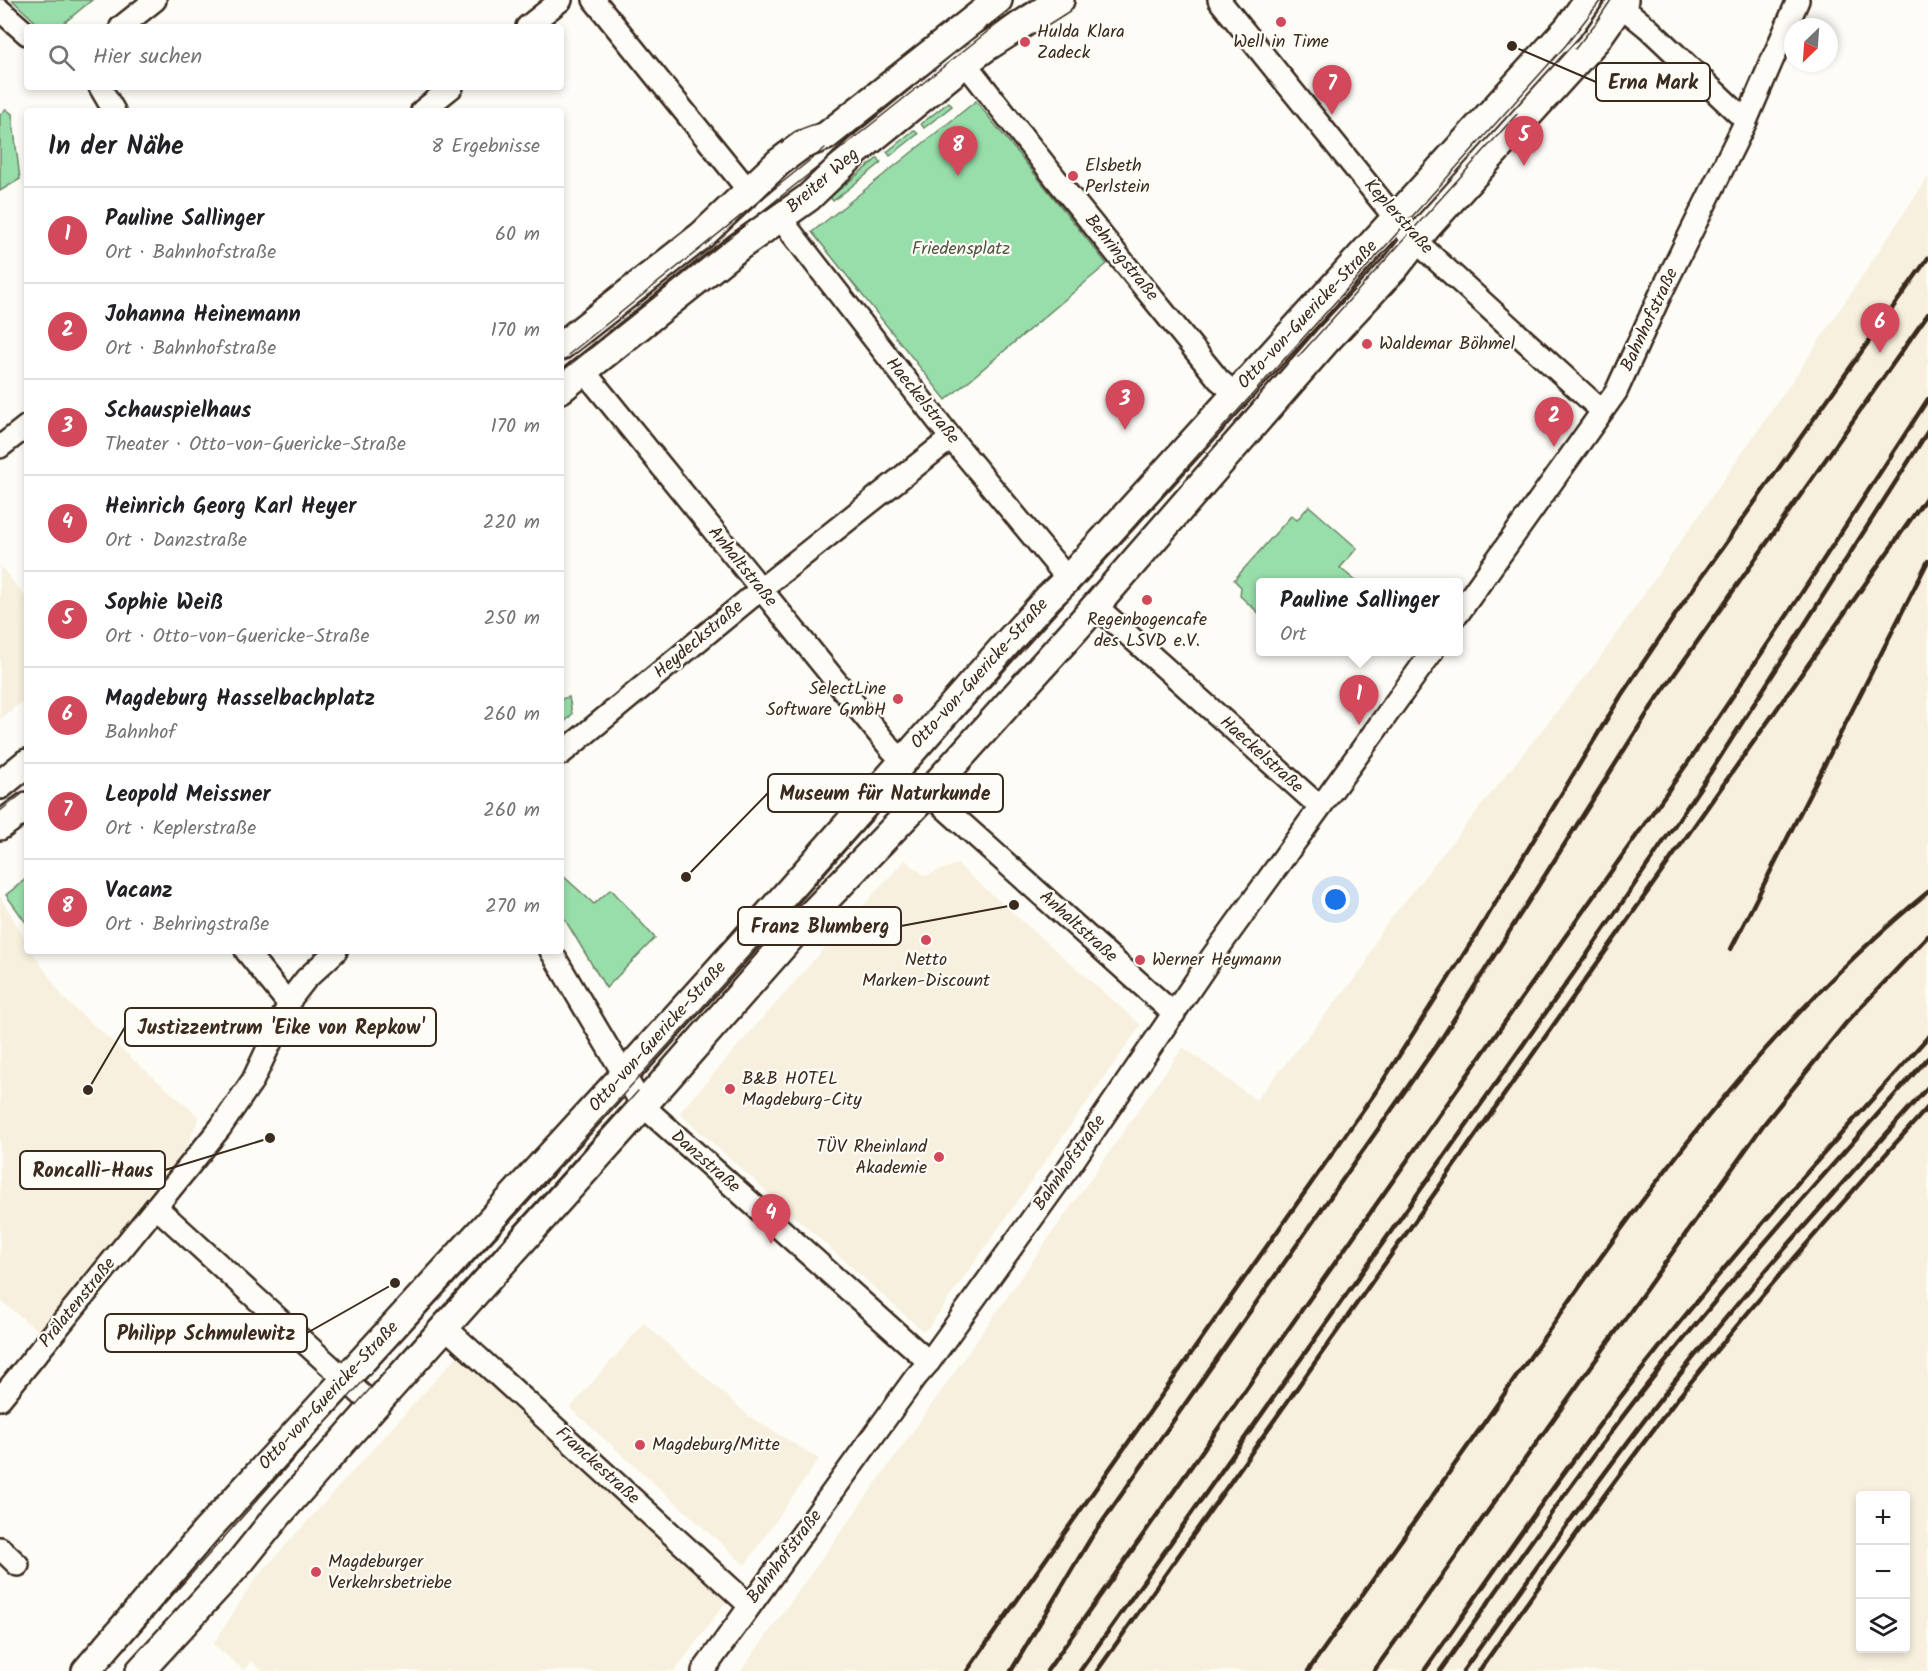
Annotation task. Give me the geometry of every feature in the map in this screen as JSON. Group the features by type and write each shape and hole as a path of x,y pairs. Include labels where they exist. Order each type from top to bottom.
{"street":[{"path":"125,24 155,0"},
{"path":"531,24 561,0"},
{"path":"594,0 748,190"},
{"name":"Breiter Weg","path":"564,344 702,235 748,190 802,144 826,136 998,0"},
{"name":"Breiter Weg","path":"564,387 740,246 808,198 857,151 965,63 1060,0"},
{"name":"Keplerstraße","path":"1219,0 1416,242 1602,411"},
{"name":"Otto-von-Guericke-Straße","path":"86,1671 272,1458 624,1075 1040,606 1068,579 1568,28 1588,0"},
{"name":"Bahnhofstraße","path":"1463,608 1616,392 1661,293 1746,121 1798,0"},
{"path":"1623,3 1746,121"},
{"name":"Otto-von-Guericke-Straße","path":"140,1671 241,1561 278,1515 374,1406 804,922 928,793 1096,606 1427,227 1596,40 1623,3"},
{"path":"0,10 24,31"},
{"name":"Behringstraße","path":"965,63 1213,372 1236,394"},
{"path":"102,90 112,108"},
{"path":"426,108 448,90"},
{"name":"Haeckelstraße","path":"780,218 951,438 1068,579"},
{"name":"Anhaltstraße","path":"584,371 891,749 903,760"},
{"path":"0,447 24,428"},
{"name":"Heydeckstraße","path":"564,752 761,589 951,438"},
{"name":"Haeckelstraße","path":"1096,606 1320,807"},
{"name":"Bahnhofstraße","path":"703,1671 1067,1170 1212,957 1427,656"},
{"path":"0,784 24,765"},
{"name":"Anhaltstraße","path":"928,793 1174,1014"},
{"path":"0,826 24,808"},
{"path":"248,954 288,1003"},
{"name":"Prälatenstraße","path":"0,1399 220,1128 245,1093 288,1003 306,979 333,954"},
{"name":"Danzstraße","path":"553,954 642,1105 929,1362"},
{"path":"156,1207 374,1406"},
{"name":"Franckestraße","path":"446,1327 749,1605"},
{"path":"0,1548 18,1565"}],"shaded area":[{"path":"1928,177 1928,1671 741,1671 1183,1047 1256,1100 1364,967 1380,932 1599,659 1799,371"},
{"path":"0,565 24,595 24,700 0,719"},
{"path":"905,860 925,876 957,864 1141,1025 929,1327 923,1331 679,1113"},
{"path":"0,896 24,938 24,954 34,954 64,999 199,1117 180,1164 42,1329 37,1330 0,1300"},
{"path":"644,1323 750,1417 819,1459 745,1565 570,1408"},
{"path":"458,1355 727,1600 675,1671 263,1671 251,1661 244,1670 213,1644 256,1578"}],"green space":[{"path":"12,0 92,0 63,24 38,24"},
{"name":"Friedensplatz","path":"976,101 1107,264 946,400 812,232"},
{"path":"949,102 952,106 924,128 921,124"},
{"path":"6,109 12,114 20,179 0,191 0,115"},
{"path":"914,130 918,134 890,156 887,152"},
{"path":"878,158 881,163 833,201 830,197"},
{"path":"1309,506 1357,548 1340,568 1352,578 1256,578 1256,610 1240,596 1241,587 1234,580 1291,516 1297,520"},
{"path":"569,697 572,714 564,723 564,698"},
{"path":"564,877 594,904 611,889 655,938 606,988 564,918"},
{"path":"24,880 24,920 6,895"}],"tram line":[{"path":"564,370 1030,0"},
{"path":"105,1671 1566,45 1601,0"},
{"path":"1575,49 1611,0"},
{"path":"1298,357 1517,114"},
{"path":"568,355 825,148"},
{"path":"0,811 24,792"},
{"path":"307,1459 638,1091"}],"railway":[{"path":"967,1671 1377,1090 1476,935 1622,694 1688,596 1928,258"},
{"path":"1011,1671 1091,1538 1442,1038 1652,706 1928,314"},
{"path":"1047,1671 1689,761 1928,399"},
{"path":"1080,1671 1588,953 1710,773 1928,431"},
{"path":"1097,1671 1928,495"},
{"path":"1731,949 1928,561"},
{"path":"1308,1671 1607,1248 1704,1121 1755,1060 1809,1002 1867,945 1928,892"},
{"path":"1374,1671 1764,1124 1846,1023 1928,936"},
{"path":"1424,1671 1561,1477 1647,1363 1750,1238 1928,1037"},
{"path":"1440,1671 1568,1491 1647,1385 1750,1260 1928,1058"},
{"path":"1463,1671 1593,1489 1704,1344 1928,1087"},
{"path":"1479,1671 1597,1505 1702,1368 1765,1292 1928,1107"}],"place":[{"name":"Well in Time","path":"1281,22"},
{"name":"Hulda Klara Zadeck","path":"1025,42"},
{"name":"Erna Mark","path":"1512,46"},
{"name":"Leopold Meissner","path":"1332,115"},
{"name":"Sophie Weiß","path":"1524,166"},
{"name":"Vacanz","path":"958,176"},
{"name":"Elsbeth Perlstein","path":"1073,176"},
{"name":"Waldemar Böhmel","path":"1367,344"},
{"name":"Magdeburg Hasselbachplatz","path":"1880,353"},
{"name":"Schauspielhaus","path":"1125,430"},
{"name":"Johanna Heinemann","path":"1554,447"},
{"name":"Regenbogencafe des LSVD e.V.","path":"1147,600"},
{"name":"SelectLine Software GmbH","path":"898,699"},
{"name":"Pauline Sallinger","path":"1359,725"},
{"name":"Museum für Naturkunde","path":"686,877"},
{"name":"Franz Blumberg","path":"1014,905"},
{"name":"Netto Marken-Discount","path":"926,940"},
{"name":"Werner Heymann","path":"1140,960"},
{"name":"B&B HOTEL Magdeburg-City","path":"730,1089"},
{"name":"Justizzentrum 'Eike von Repkow'","path":"88,1090"},
{"name":"Roncalli-Haus","path":"270,1138"},
{"name":"TÜV Rheinland Akademie","path":"939,1157"},
{"name":"Heinrich Georg Karl Heyer","path":"771,1244"},
{"name":"Philipp Schmulewitz","path":"395,1283"},
{"name":"Magdeburg/Mitte","path":"640,1445"},
{"name":"Magdeburger Verkehrsbetriebe","path":"316,1572"}]}
